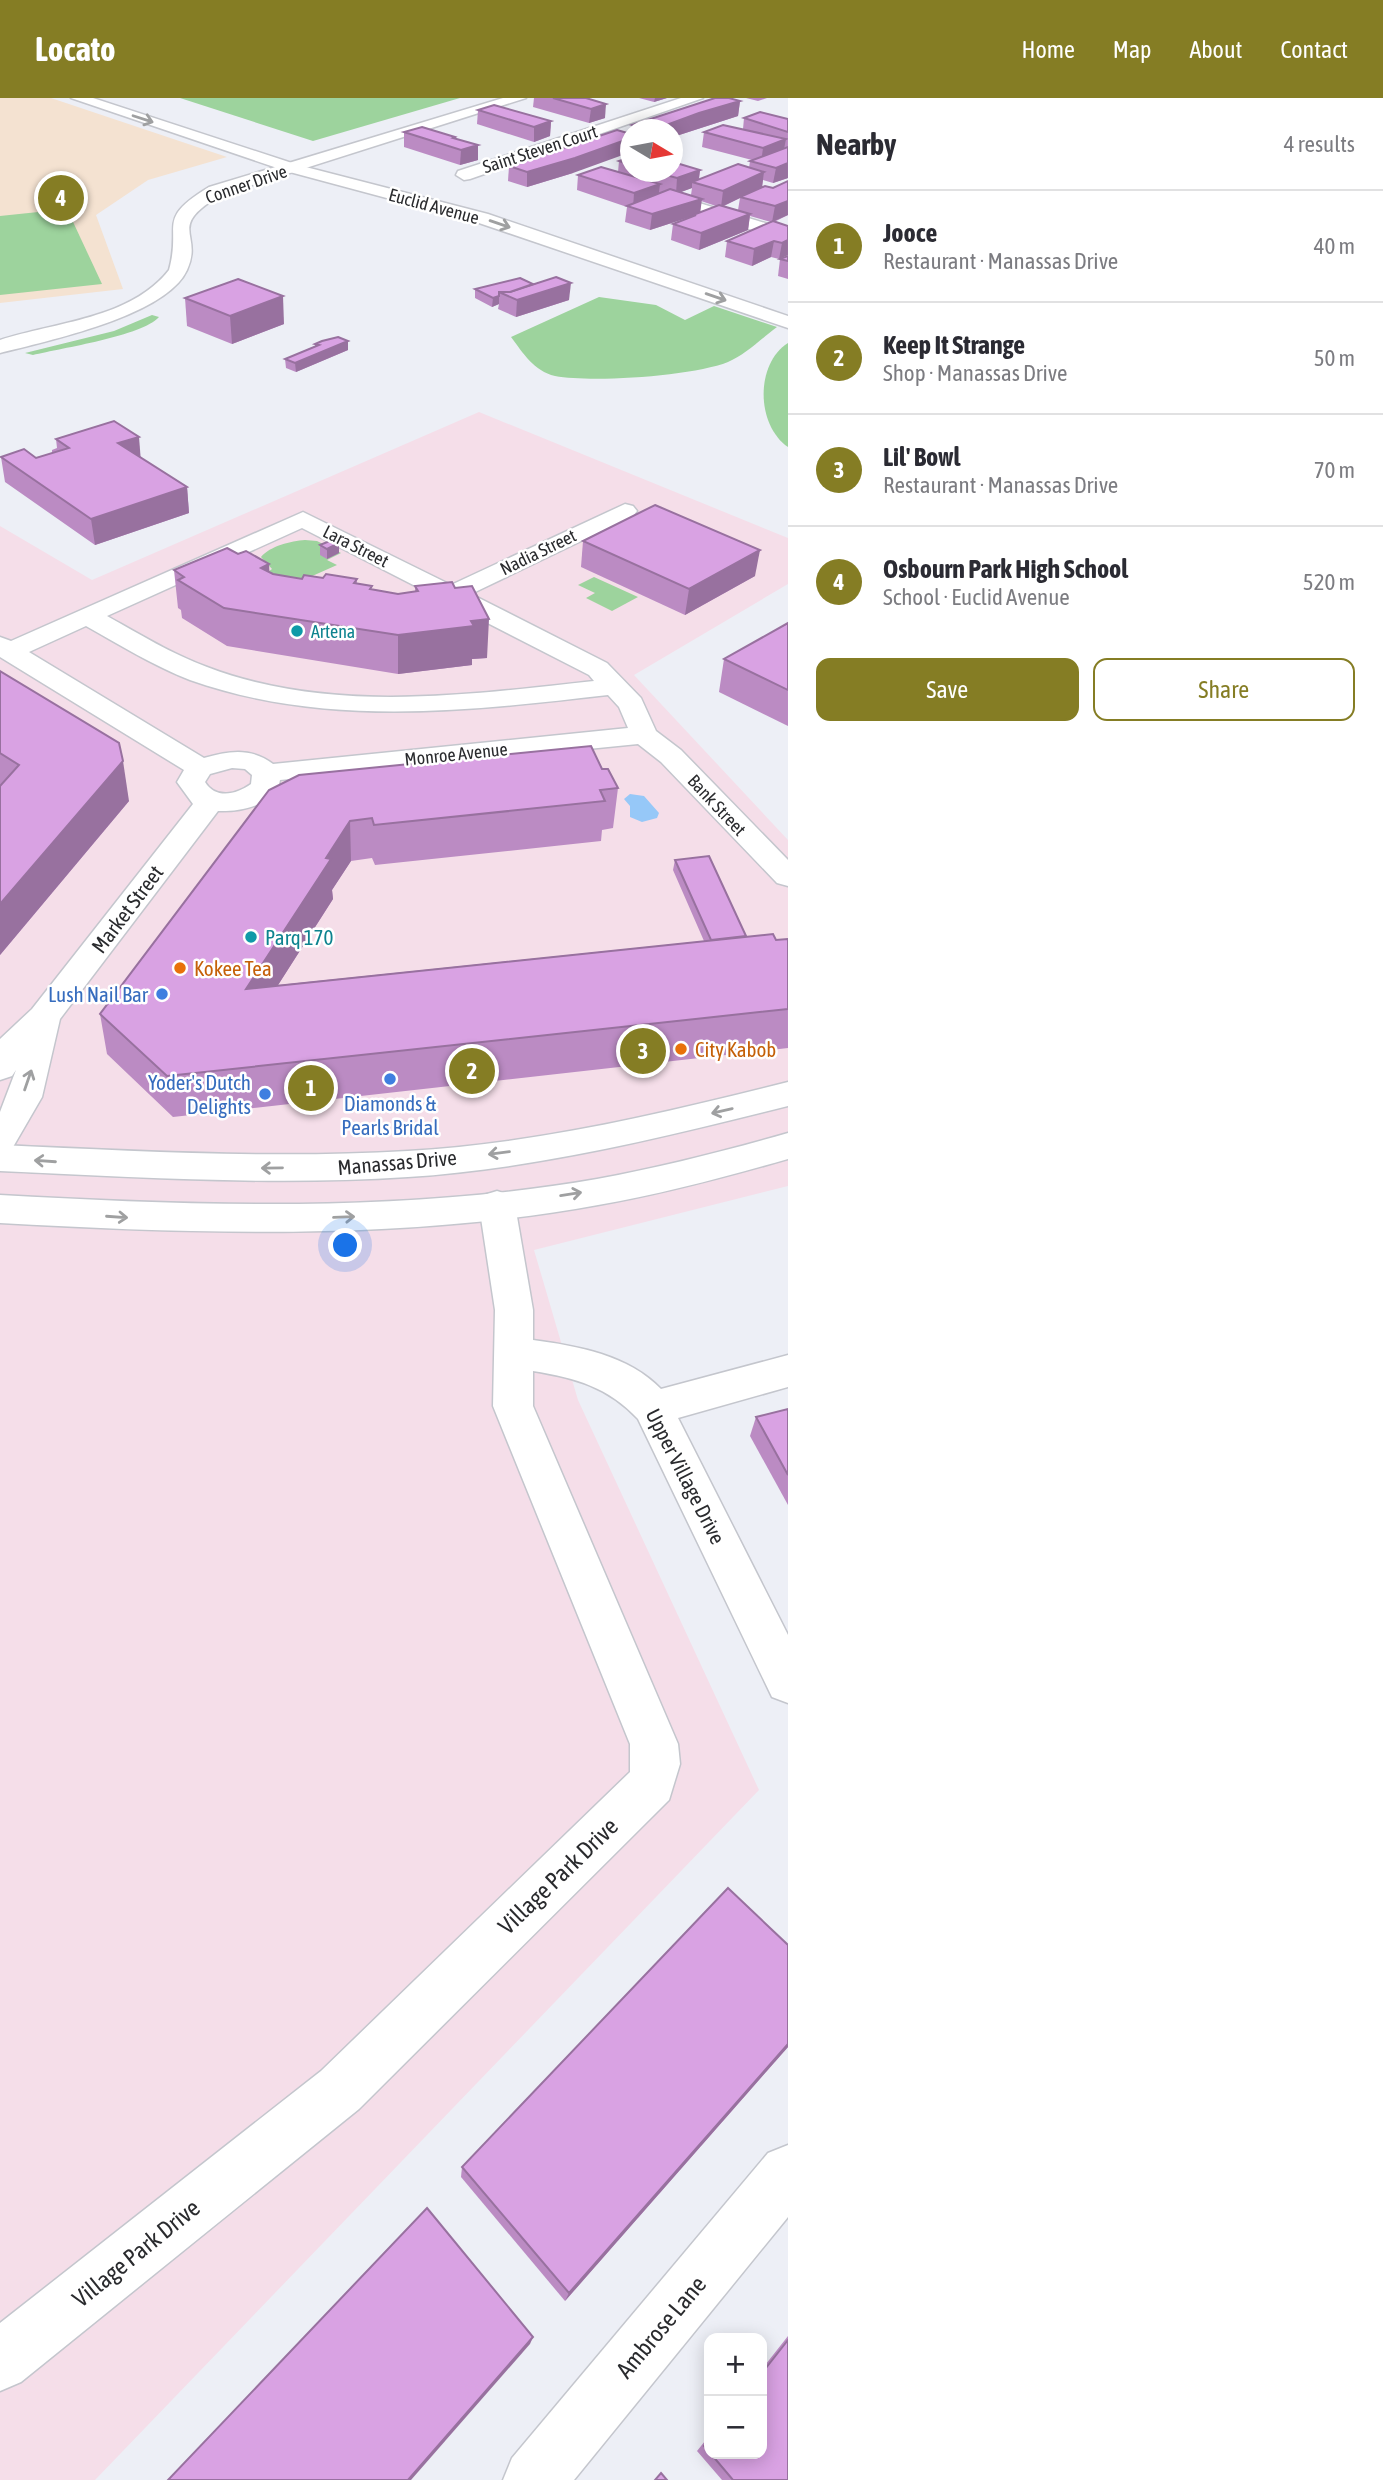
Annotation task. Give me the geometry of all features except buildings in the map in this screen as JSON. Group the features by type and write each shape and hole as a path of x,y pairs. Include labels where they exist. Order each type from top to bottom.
{"street":[{"name":"Euclid Avenue","path":"78,98 292,168 482,218 788,322"},
{"name":"Euclid Avenue","path":"125,98 314,160 545,220"},
{"name":"Conner Drive","path":"0,347 100,318 157,293 176,274 181,262 177,230 188,208 223,188 519,98"},
{"name":"Saint Steven Court","path":"464,174 696,98"},
{"path":"621,108 645,115"},
{"path":"429,125 452,133"},
{"path":"499,148 522,156"},
{"path":"633,188 788,236"},
{"name":"Nadia Street","path":"452,594 625,511"},
{"name":"Lara Street","path":"4,648 87,616 303,519 592,665 616,686 631,704 645,735"},
{"path":"87,616 180,666 210,678 287,697 341,705 438,705 616,686"},
{"path":"4,648 200,768"},
{"name":"Monroe Avenue","path":"267,773 645,735"},
{"name":"Bank Street","path":"645,735 671,756 788,877"},
{"path":"231,758 253,762 267,773 265,787 259,794 236,802 211,800 193,789 191,782 200,768 231,758"},
{"name":"Market Street","path":"0,1068 16,1040 44,1017 211,800"},
{"name":"Market Street","path":"0,1138 13,1124 39,1047 44,1017"},
{"name":"Manassas Drive","path":"0,1158 189,1167 340,1168 410,1164 564,1144 668,1124 788,1094"},
{"path":"497,1205 509,1181 538,1169 626,1145 668,1124"},
{"path":"0,1209 153,1219 282,1220 397,1215 497,1205 618,1187 788,1146"},
{"name":"Village Park Drive","path":"0,2361 340,2090 652,1784 656,1764 654,1744 513,1406 514,1310 497,1205"},
{"name":"Upper Village Drive","path":"515,1353 578,1363 613,1374 641,1393 653,1408 788,1682"},
{"path":"653,1408 788,1371"},
{"name":"Ambrose Lane","path":"534,2480 788,2173"}],"shaded area":[{"path":"0,98 51,98 227,157 148,180 96,215 123,289 0,303"},
{"path":"479,412 788,538 788,584 634,675 788,840 788,1186 534,1250 578,1400 759,1790 95,2480 0,2480 0,526 92,580"}],"green space":[{"path":"180,98 460,98 313,141"},
{"path":"67,209 102,284 0,295 0,216"},
{"path":"599,297 656,305 685,320 714,306 777,327 734,359 712,367 668,374 593,379 548,374 530,361 511,337"},
{"path":"152,315 159,317 150,324 119,336 33,355 25,353 114,331"},
{"path":"788,343 788,447 777,437 770,424 764,395 765,379 770,365 777,353"},
{"path":"305,540 317,541 341,553 327,560 337,565 292,585 268,572 272,569 261,557 265,553 281,545"},
{"path":"594,577 638,597 612,611 586,598 595,593 578,585"}],"water":[{"path":"630,794 644,796 659,813 657,818 642,822 630,817 630,806 624,799"}],"place":[{"name":"Osbourn Park High School","path":"61,198"},
{"name":"Artena","path":"297,631"},
{"name":"Parq 170","path":"251,937"},
{"name":"Kokee Tea","path":"180,968"},
{"name":"Lush Nail Bar","path":"162,994"},
{"name":"City Kabob","path":"681,1049"},
{"name":"Lil' Bowl","path":"643,1051"},
{"name":"Keep It Strange","path":"472,1071"},
{"name":"Diamonds & Pearls Bridal","path":"390,1079"},
{"name":"Jooce","path":"311,1088"},
{"name":"Yoder's Dutch Delights","path":"265,1094"}]}
